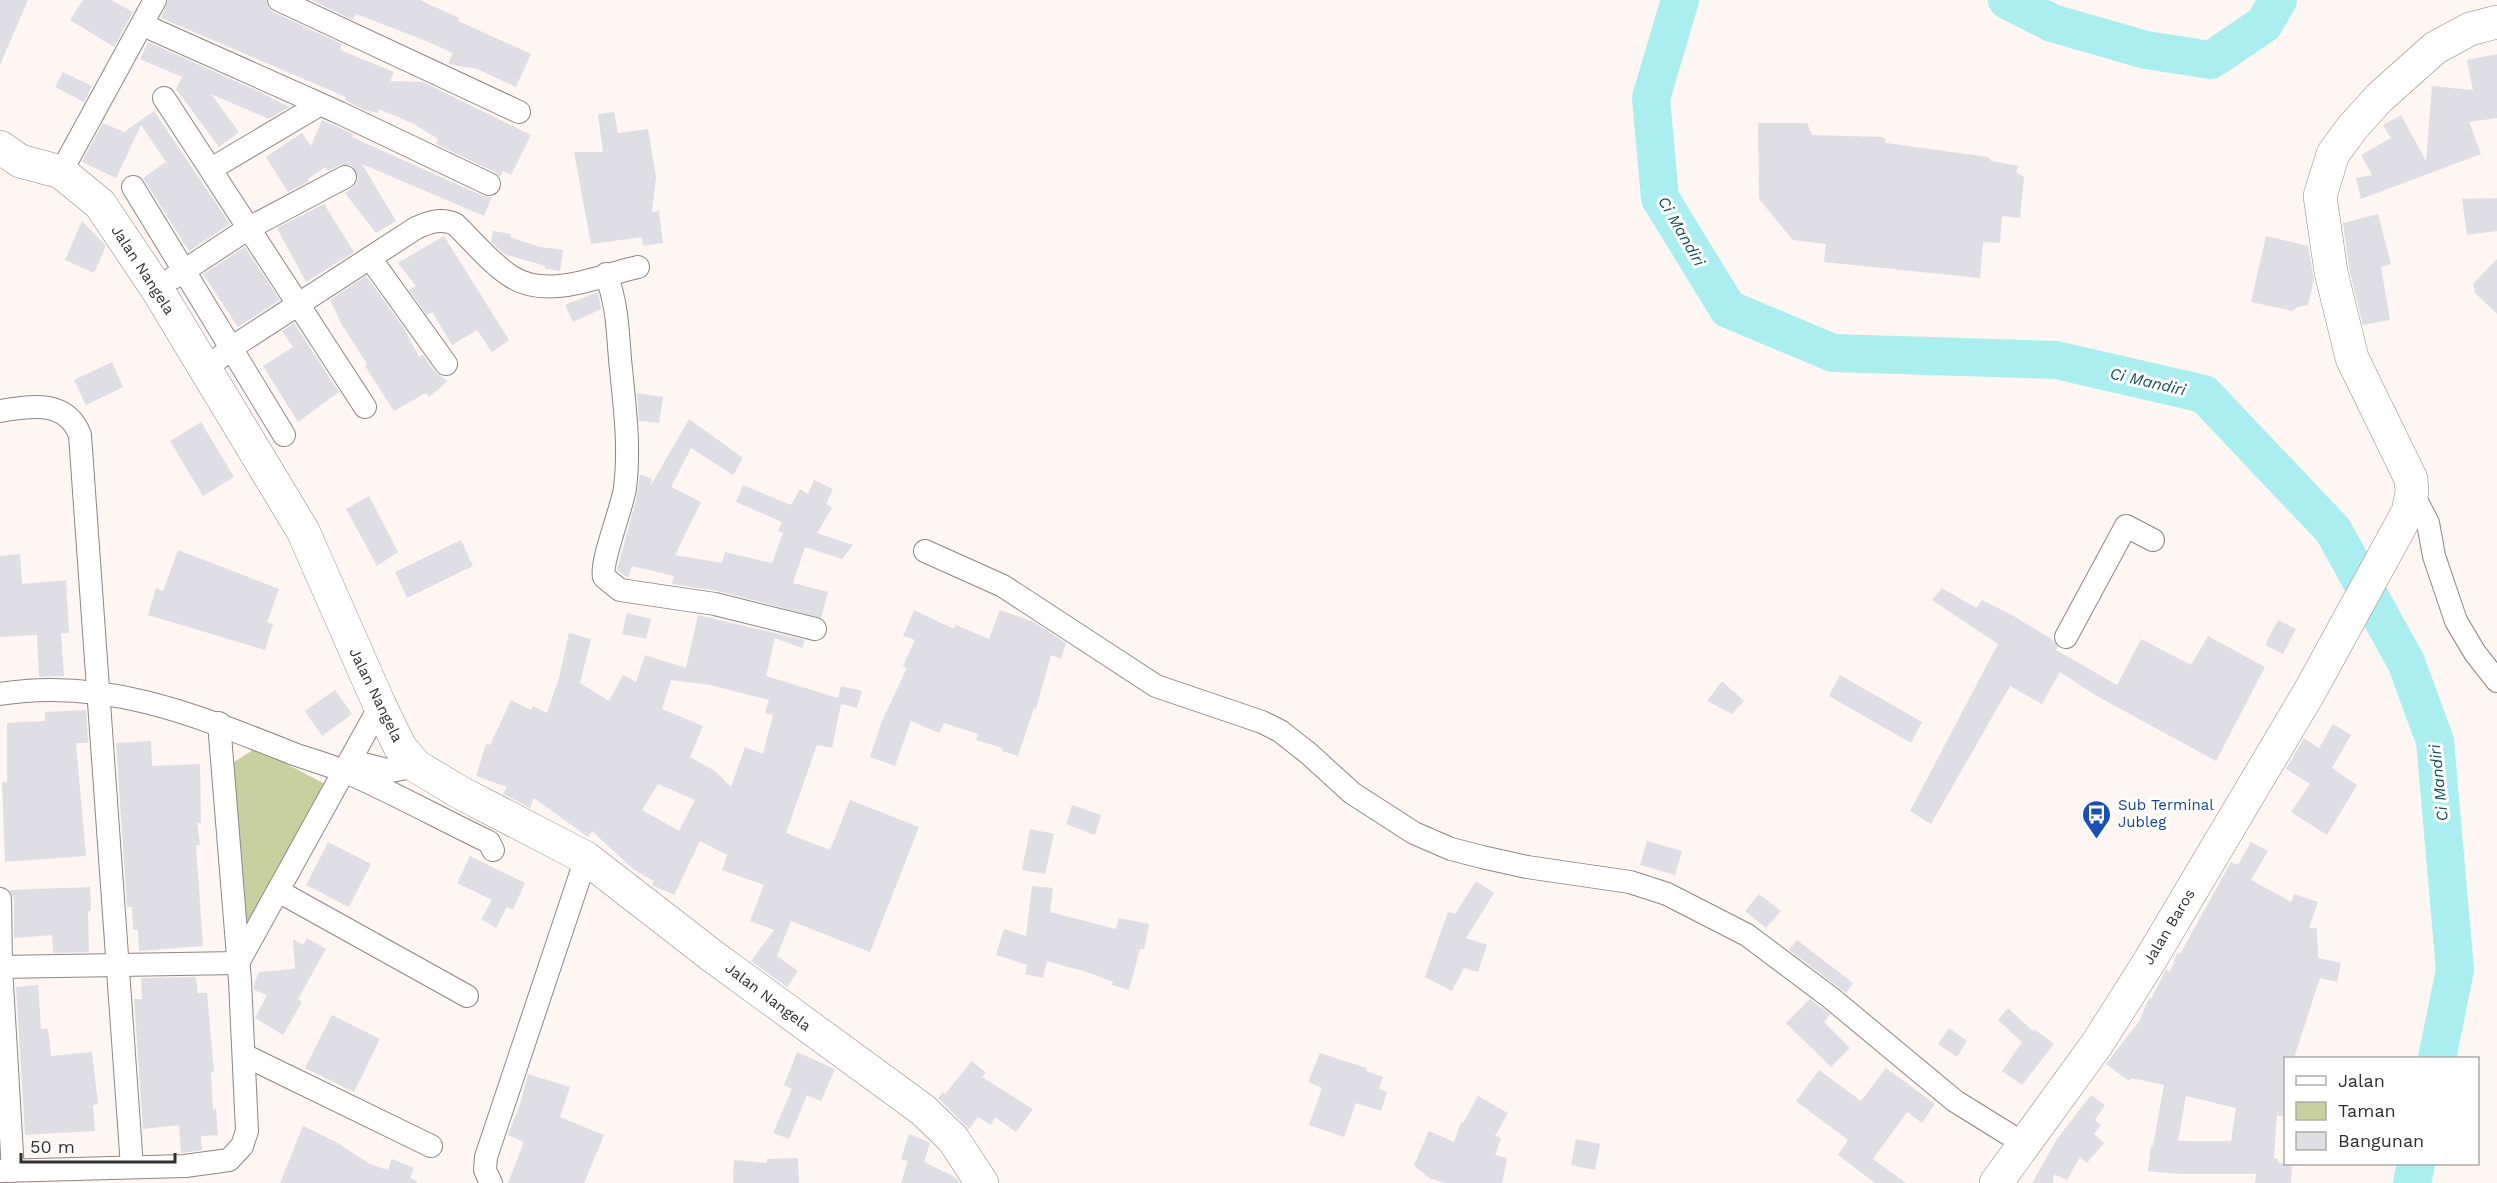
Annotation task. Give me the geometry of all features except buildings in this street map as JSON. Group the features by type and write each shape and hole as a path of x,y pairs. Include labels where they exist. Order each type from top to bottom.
{"main road":[{"path":"2412,492 2411,479 2404,462 2352,358 2331,272 2320,196 2333,154 2352,128 2379,98 2435,48 2470,29 2497,22"},
{"name":"Jalan Nangela","path":"0,147 20,161 61,172 100,204 157,289 303,531 380,706 400,747 416,766 461,793 586,858 711,955 923,1110 953,1139 982,1183"},
{"name":"Jalan Baros","path":"1996,1183 2026,1145 2097,1044 2137,982 2403,524 2412,492"}],"street":[{"path":"61,172 89,117 143,25 155,0"},
{"path":"279,0 519,112"},
{"path":"143,25 489,184"},
{"path":"164,98 366,407"},
{"path":"211,169 319,105"},
{"path":"157,289 249,228 345,177"},
{"path":"133,187 284,435"},
{"path":"205,370 231,348 416,228 429,222 448,221 454,224 510,276 520,282 557,286 638,267"},
{"path":"370,258 446,364"},
{"path":"606,274 616,302 620,326 628,445 625,489 612,541 604,562 604,577 620,590 715,604 815,629"},
{"path":"0,411 33,406 53,408 76,423 80,435 132,1167"},
{"path":"2412,492 2428,523 2434,556 2456,621 2475,653 2497,681"},
{"path":"2066,637 2126,526 2153,540"},
{"path":"925,551 1003,586 1156,686 1262,722 1280,731 1352,793 1414,833 1451,849 1482,857 1527,867 1630,882 1666,894 1747,935 1831,998 1955,1101 2026,1145"},
{"path":"0,694 21,691 100,693 147,701 219,723 348,766 489,842 493,849"},
{"path":"238,963 380,706"},
{"path":"0,898 6,1171 185,1166 228,1160 237,1154 247,1131 244,1055 219,723"},
{"path":"348,766 391,771 416,766"},
{"path":"491,1183 485,1170 486,1156 586,858"},
{"path":"278,891 467,996"},
{"path":"0,967 238,963"},
{"path":"244,1055 431,1146"}],"green space":[{"path":"256,748 325,784 249,934 241,929 231,764"}],"waterway":[{"name":"Ci Mandiri","path":"1680,0 1651,98 1660,198 1728,309 1833,353 2056,360 2204,394 2333,530 2406,662 2435,741 2455,970 2437,1057"},
{"name":"Ci Mandiri","path":"2007,0 2052,23 2146,50 2211,60 2264,24 2278,0"},
{"name":"Ci Mandiri","path":"2412,1183 2416,1165"}],"place":[{"name":"Sub Terminal Jubleg","path":"2097,840"}]}
